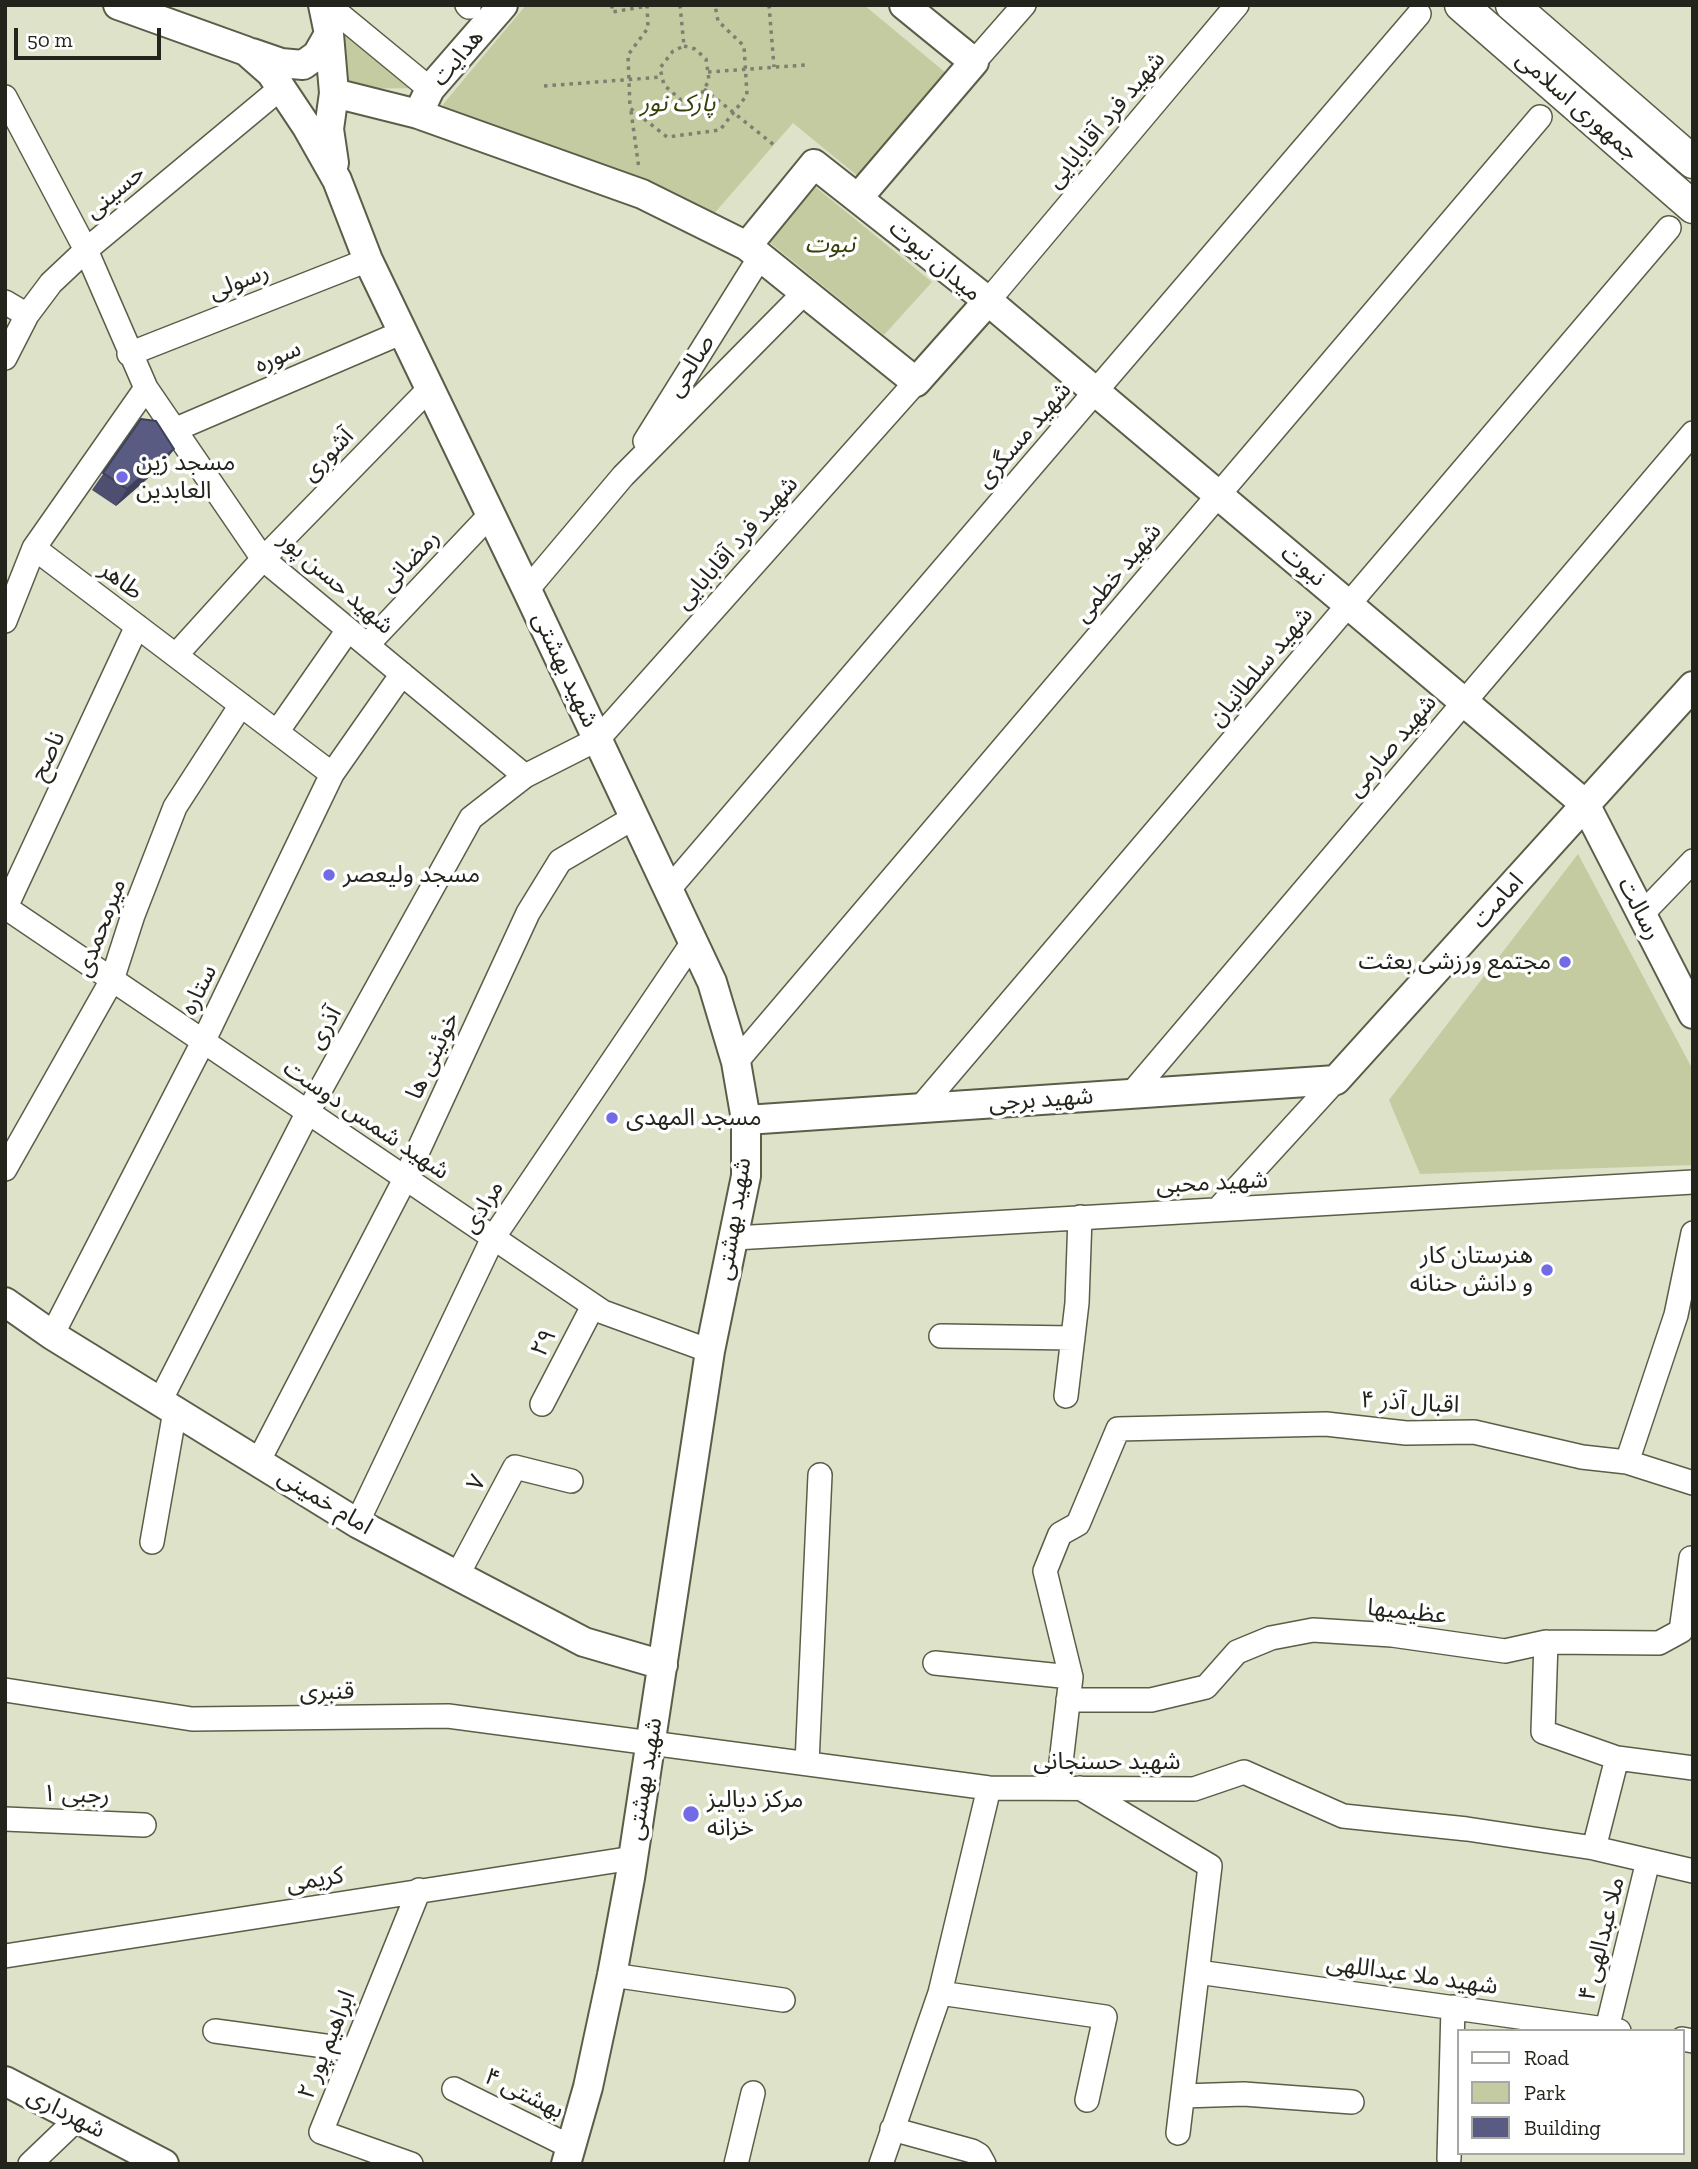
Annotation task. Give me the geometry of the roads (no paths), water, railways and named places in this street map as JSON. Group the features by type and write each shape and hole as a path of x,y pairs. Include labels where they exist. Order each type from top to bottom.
{"main road":[{"name":"جمهوری اسلامی","path":"1461,5 1693,207"},
{"name":"جمهوری اسلامی","path":"1512,5 1693,162"}],"street":[{"name":"شهید بهشتی","path":"118,5 281,62 303,65 317,55 329,34"},
{"name":"شهید بهشتی","path":"325,5 334,93 329,129 337,180"},
{"path":"325,5 430,89"},
{"name":"هدایت","path":"418,114 430,89 503,5"},
{"path":"904,5 974,62"},
{"path":"858,198 1024,5"},
{"name":"شهید فرد آقابابایی","path":"988,301 1237,5"},
{"name":"شهید مسگری","path":"668,890 1419,14"},
{"name":"شهید بهشتی","path":"246,51 271,73 282,87 337,180 368,260 635,817 712,982 736,1062 746,1120 746,1176 710,1351 633,1858 588,2087 568,2155"},
{"name":"حسینی","path":"5,358 27,315 51,283 86,250 282,87"},
{"path":"334,93 418,114 642,194 754,251 916,382"},
{"name":"شهید حسن پور","path":"5,97 86,250 146,388 263,559 525,776"},
{"name":"شهید خطمی","path":"736,1062 1540,117"},
{"name":"میدان نبوت","path":"754,251 814,163 988,301 916,382"},
{"name":"شهید سلطانیان","path":"920,1108 1669,228"},
{"name":"صالحی","path":"623,476 754,251"},
{"name":"رسولی","path":"129,354 368,260"},
{"name":"صالحی","path":"527,590 623,476 804,293"},
{"name":"نبوت","path":"988,301 1586,804"},
{"path":"5,302 27,315"},
{"name":"سوره","path":"174,430 403,332"},
{"name":"شهید فرد آقابابایی","path":"598,739 916,382"},
{"path":"5,621 34,548 146,388"},
{"name":"آشوری","path":"176,655 263,559 430,388"},
{"name":"شهید صارمی","path":"1130,1094 1693,433"},
{"name":"رمضانی","path":"367,645 491,514"},
{"name":"طاهر","path":"34,548 332,774"},
{"name":"ناصح","path":"5,908 137,626"},
{"path":"277,732 348,630"},
{"name":"ستاره","path":"52,1335 203,1042 332,774 402,674"},
{"name":"امامت","path":"1219,1209 1693,686"},
{"name":"میرمحمدی","path":"5,1168 113,980 133,915 175,807 241,705"},
{"path":"525,776 598,739"},
{"name":"آذری","path":"152,1542 167,1406 308,1112 471,818 525,776"},
{"name":"رسالت","path":"1586,804 1693,1014"},
{"name":"خوئینی ها","path":"258,1462 405,1179 527,913 560,861 635,817"},
{"path":"1642,914 1693,861"},
{"name":"شهید شمس دوست","path":"5,908 593,1306 710,1351"},
{"name":"مرادی","path":"357,1523 493,1238 693,942"},
{"name":"شهید برجی","path":"746,1120 1336,1080"},
{"name":"شهید محبی","path":"734,1238 1693,1182"},
{"path":"1066,1396 1077,1303 1080,1217"},
{"path":"1627,1462 1676,1315 1693,1233"},
{"name":"امام خمینی","path":"5,1302 52,1335 357,1523 584,1642 663,1665"},
{"name":"۲۹","path":"542,1404 593,1306"},
{"path":"941,1336 1073,1338"},
{"name":"اقبال آذر ۴","path":"1071,1677 1045,1571 1060,1534 1078,1524 1118,1429 1326,1424 1406,1433 1474,1433 1582,1457 1627,1462 1693,1483"},
{"name":"۷","path":"457,1576 515,1467 571,1481"},
{"path":"807,1763 820,1475"},
{"name":"عظیمیها","path":"1068,1700 1151,1700 1206,1687 1237,1652 1271,1638 1313,1630 1392,1635 1505,1651 1546,1642 1659,1643 1681,1631 1691,1558"},
{"path":"1546,1642 1543,1732 1617,1758 1693,1768"},
{"path":"935,1663 1071,1677 1068,1700 1069,1788 1210,1866 1178,2133"},
{"name":"قنبری","path":"5,1690 192,1719 448,1716 651,1742"},
{"name":"شهید حسنجانی","path":"651,1742 989,1788 1194,1789 1244,1772 1343,1816 1467,1829 1594,1847 1693,1871"},
{"path":"1594,1847 1617,1758"},
{"path":"881,2164 940,1993 989,1788"},
{"name":"رجبی ۱","path":"5,1819 144,1825"},
{"name":"کریمی","path":"5,1956 633,1858"},
{"name":"ملا عبدالهی ۴","path":"1613,2029 1648,1861"},
{"name":"ابراهیم پور ۲","path":"411,2164 321,2132 419,1890"},
{"name":"شهید ملا عبداللهی","path":"1198,1972 1606,2029"},
{"path":"612,1975 783,2000"},
{"path":"940,1993 1105,2017 1087,2100"},
{"path":"1449,2159 1453,2007"},
{"path":"215,2031 354,2050"},
{"name":"شهرداری","path":"5,2081 157,2162"},
{"name":"بهشتی ۴","path":"454,2089 568,2155"},
{"path":"736,2164 753,2093"},
{"path":"1183,2096 1244,2094 1352,2102"},
{"path":"30,2164 77,2119"},
{"path":"892,2129 972,2151 979,2155 984,2164"}],"place":[{"name":"مسجد زین العابدین","path":"122,477"},
{"name":"مسجد ولیعصر","path":"329,875"},
{"name":"مجتمع ورزشی بعثت","path":"1565,962"},
{"name":"مسجد المهدی","path":"612,1118"},
{"name":"هنرستان کار و دانش حنانه","path":"1547,1270"},
{"name":"مرکز دیالیز خزانه","path":"691,1814"}],"park label":[{"name":"پارک نور","path":"678,104"}]}
